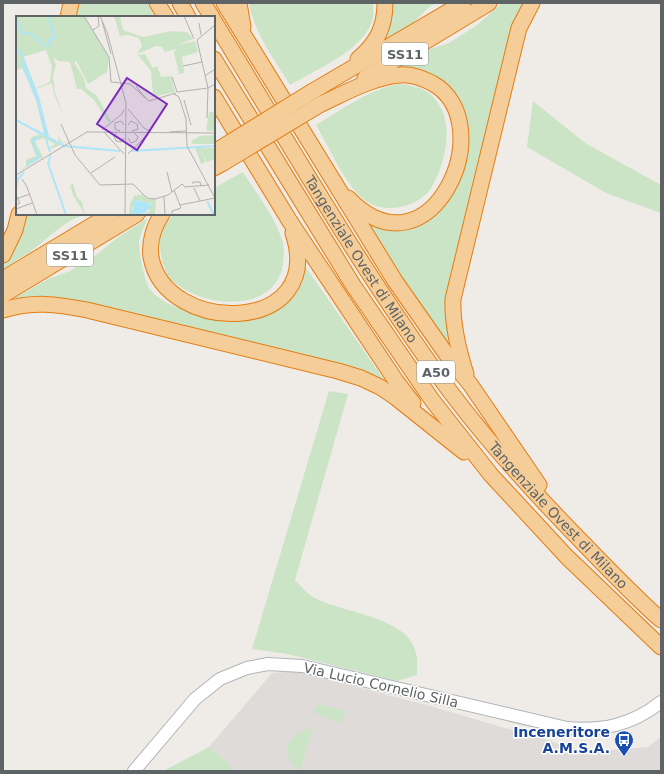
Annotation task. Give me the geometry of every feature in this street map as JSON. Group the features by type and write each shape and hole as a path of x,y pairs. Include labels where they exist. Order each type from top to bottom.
{"highway":[{"path":"68,16 71,3"},
{"path":"157,3 165,16"},
{"path":"180,3 187,16"},
{"path":"203,3 211,16"},
{"path":"224,3 339,188 350,210 394,281 449,358 470,384 566,526"},
{"path":"239,3 246,38"},
{"path":"317,97 374,42 383,24 385,3"},
{"name":"SS11","path":"216,159 317,97 463,3"},
{"name":"SS11","path":"317,97 489,3"},
{"path":"470,384 455,335 452,315 453,299 519,28 532,3"},
{"name":"Tangenziale Ovest di Milano","path":"215,23 405,328 450,391 498,451 566,526 661,620"},
{"name":"Tangenziale Ovest di Milano","path":"215,61 353,285 389,340 432,400 491,474 567,557 661,647"},
{"path":"317,97 386,77 401,75 413,76 425,80 446,94 454,105 458,117 459,148 456,167 450,185 441,200 421,217 408,222 395,223 383,221 361,210 339,188"},
{"path":"215,98 289,220 396,381 425,420"},
{"path":"3,255 15,230 19,215"},
{"name":"SS11","path":"3,279 109,215"},
{"name":"SS11","path":"3,295 136,215"},
{"path":"161,215 153,233 151,254 152,264 162,283 182,300 215,312 230,314 244,314 260,310 273,304 285,294 293,282 297,270 297,254 296,242 289,220"},
{"path":"3,310 34,304 54,304 87,310 338,371 380,387 425,420 491,474"}],"street":[{"name":"Via Lucio Cornelio Silla","path":"134,771 207,688 234,673 268,664 302,666 567,728 590,730 607,728 640,715 661,702"}],"shaded area":[{"path":"301,672 430,706 587,752 648,747 661,737 661,771 233,771 227,762 209,747 272,673"}],"green space":[{"path":"79,3 147,3 155,16 75,16"},
{"path":"249,3 373,3 373,17 366,33 348,51 337,59 290,85 271,56 255,25"},
{"path":"390,3 436,3 429,7 409,27 383,43"},
{"path":"502,3 526,3 450,340 445,344 366,220 379,225 391,227 414,225 425,221 434,214 443,205 451,193 456,99 437,79 416,72 397,70 397,67 422,52 449,43 477,25"},
{"path":"400,84 422,89 429,93 436,101 442,109 445,119 447,139 440,169 428,193 418,200 402,207 385,208 368,202 354,190 342,173 316,125 367,95 378,90"},
{"path":"533,101 585,143 661,185 661,213 606,193 527,147"},
{"path":"243,172 269,212 278,228 282,240 284,255 283,265 277,281 266,292 252,299 236,302 219,301 202,297 187,291 174,282 168,275 164,266 160,246 162,233 168,221 173,215 215,215 215,187"},
{"path":"26,215 83,215 59,228 31,251 3,269 19,241"},
{"path":"148,218 139,240 141,259 145,279 149,288 163,301 181,309 212,318 247,320 262,317 276,310 287,300 297,285 305,266 387,384 349,367 83,302 52,297 15,298 48,279 70,271 99,253 117,238"},
{"path":"329,391 348,394 295,580 312,597 373,618 401,631 411,641 416,653 417,675 397,681 287,654 252,649"},
{"path":"318,704 346,711 340,723 321,716 313,711"},
{"path":"313,728 300,771 289,758 287,751 288,745 297,734 304,730"},
{"path":"209,747 227,762 233,771 163,771"}],"place":[{"name":"Inceneritore A.M.S.A.","path":"624,757"}]}
